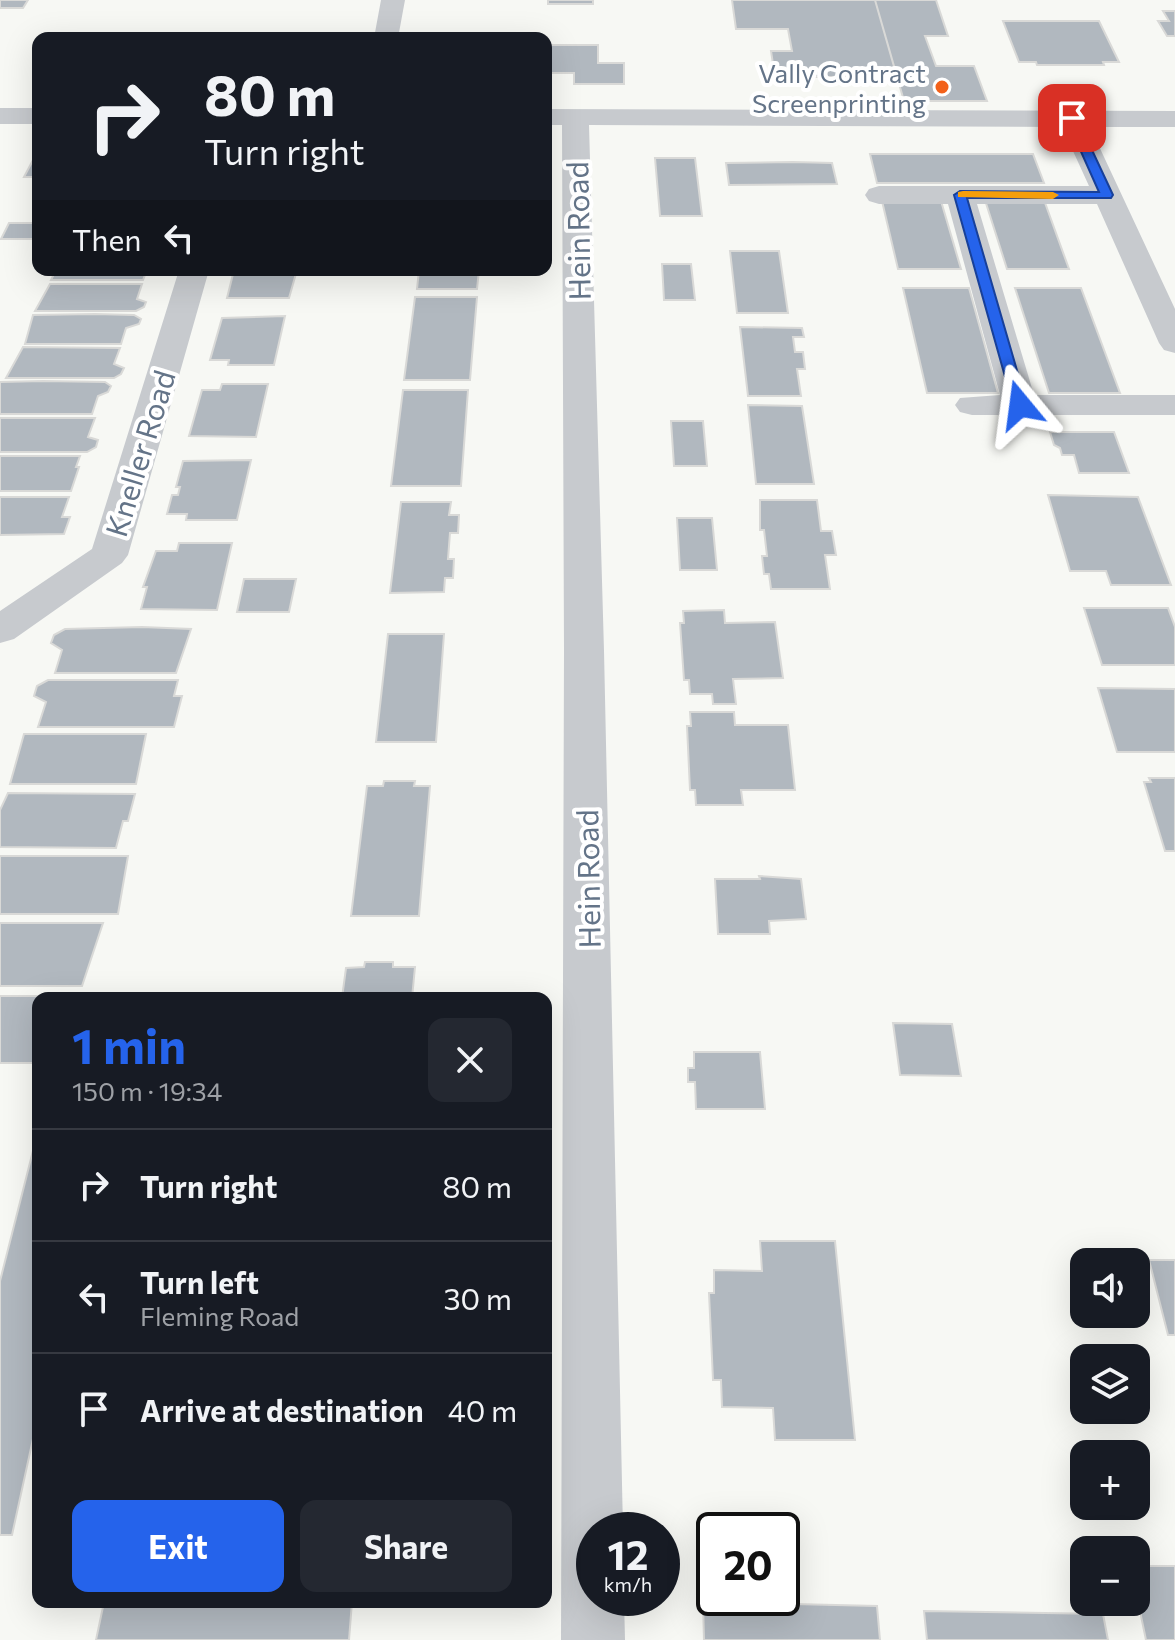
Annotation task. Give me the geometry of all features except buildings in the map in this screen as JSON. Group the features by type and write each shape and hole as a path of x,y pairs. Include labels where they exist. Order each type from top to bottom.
{"street":[{"path":"387,32 393,0"},
{"path":"0,116 32,116"},
{"path":"560,117 1175,119"},
{"name":"Hein Road","path":"560,117 585,683 593,1640"},
{"path":"1072,118 1175,343"},
{"path":"879,195 1107,195"},
{"path":"960,195 1020,405"},
{"name":"Kneller Road","path":"0,630 109,555 192,276"},
{"path":"972,405 1175,405"}],"slow traffic":[{"path":"963,195 1053,195"}],"place":[{"name":"Vally Contract Screenprinting","path":"942,87"}],"route":[{"path":"1020,405 960,195 1107,195 1072,118"}]}
